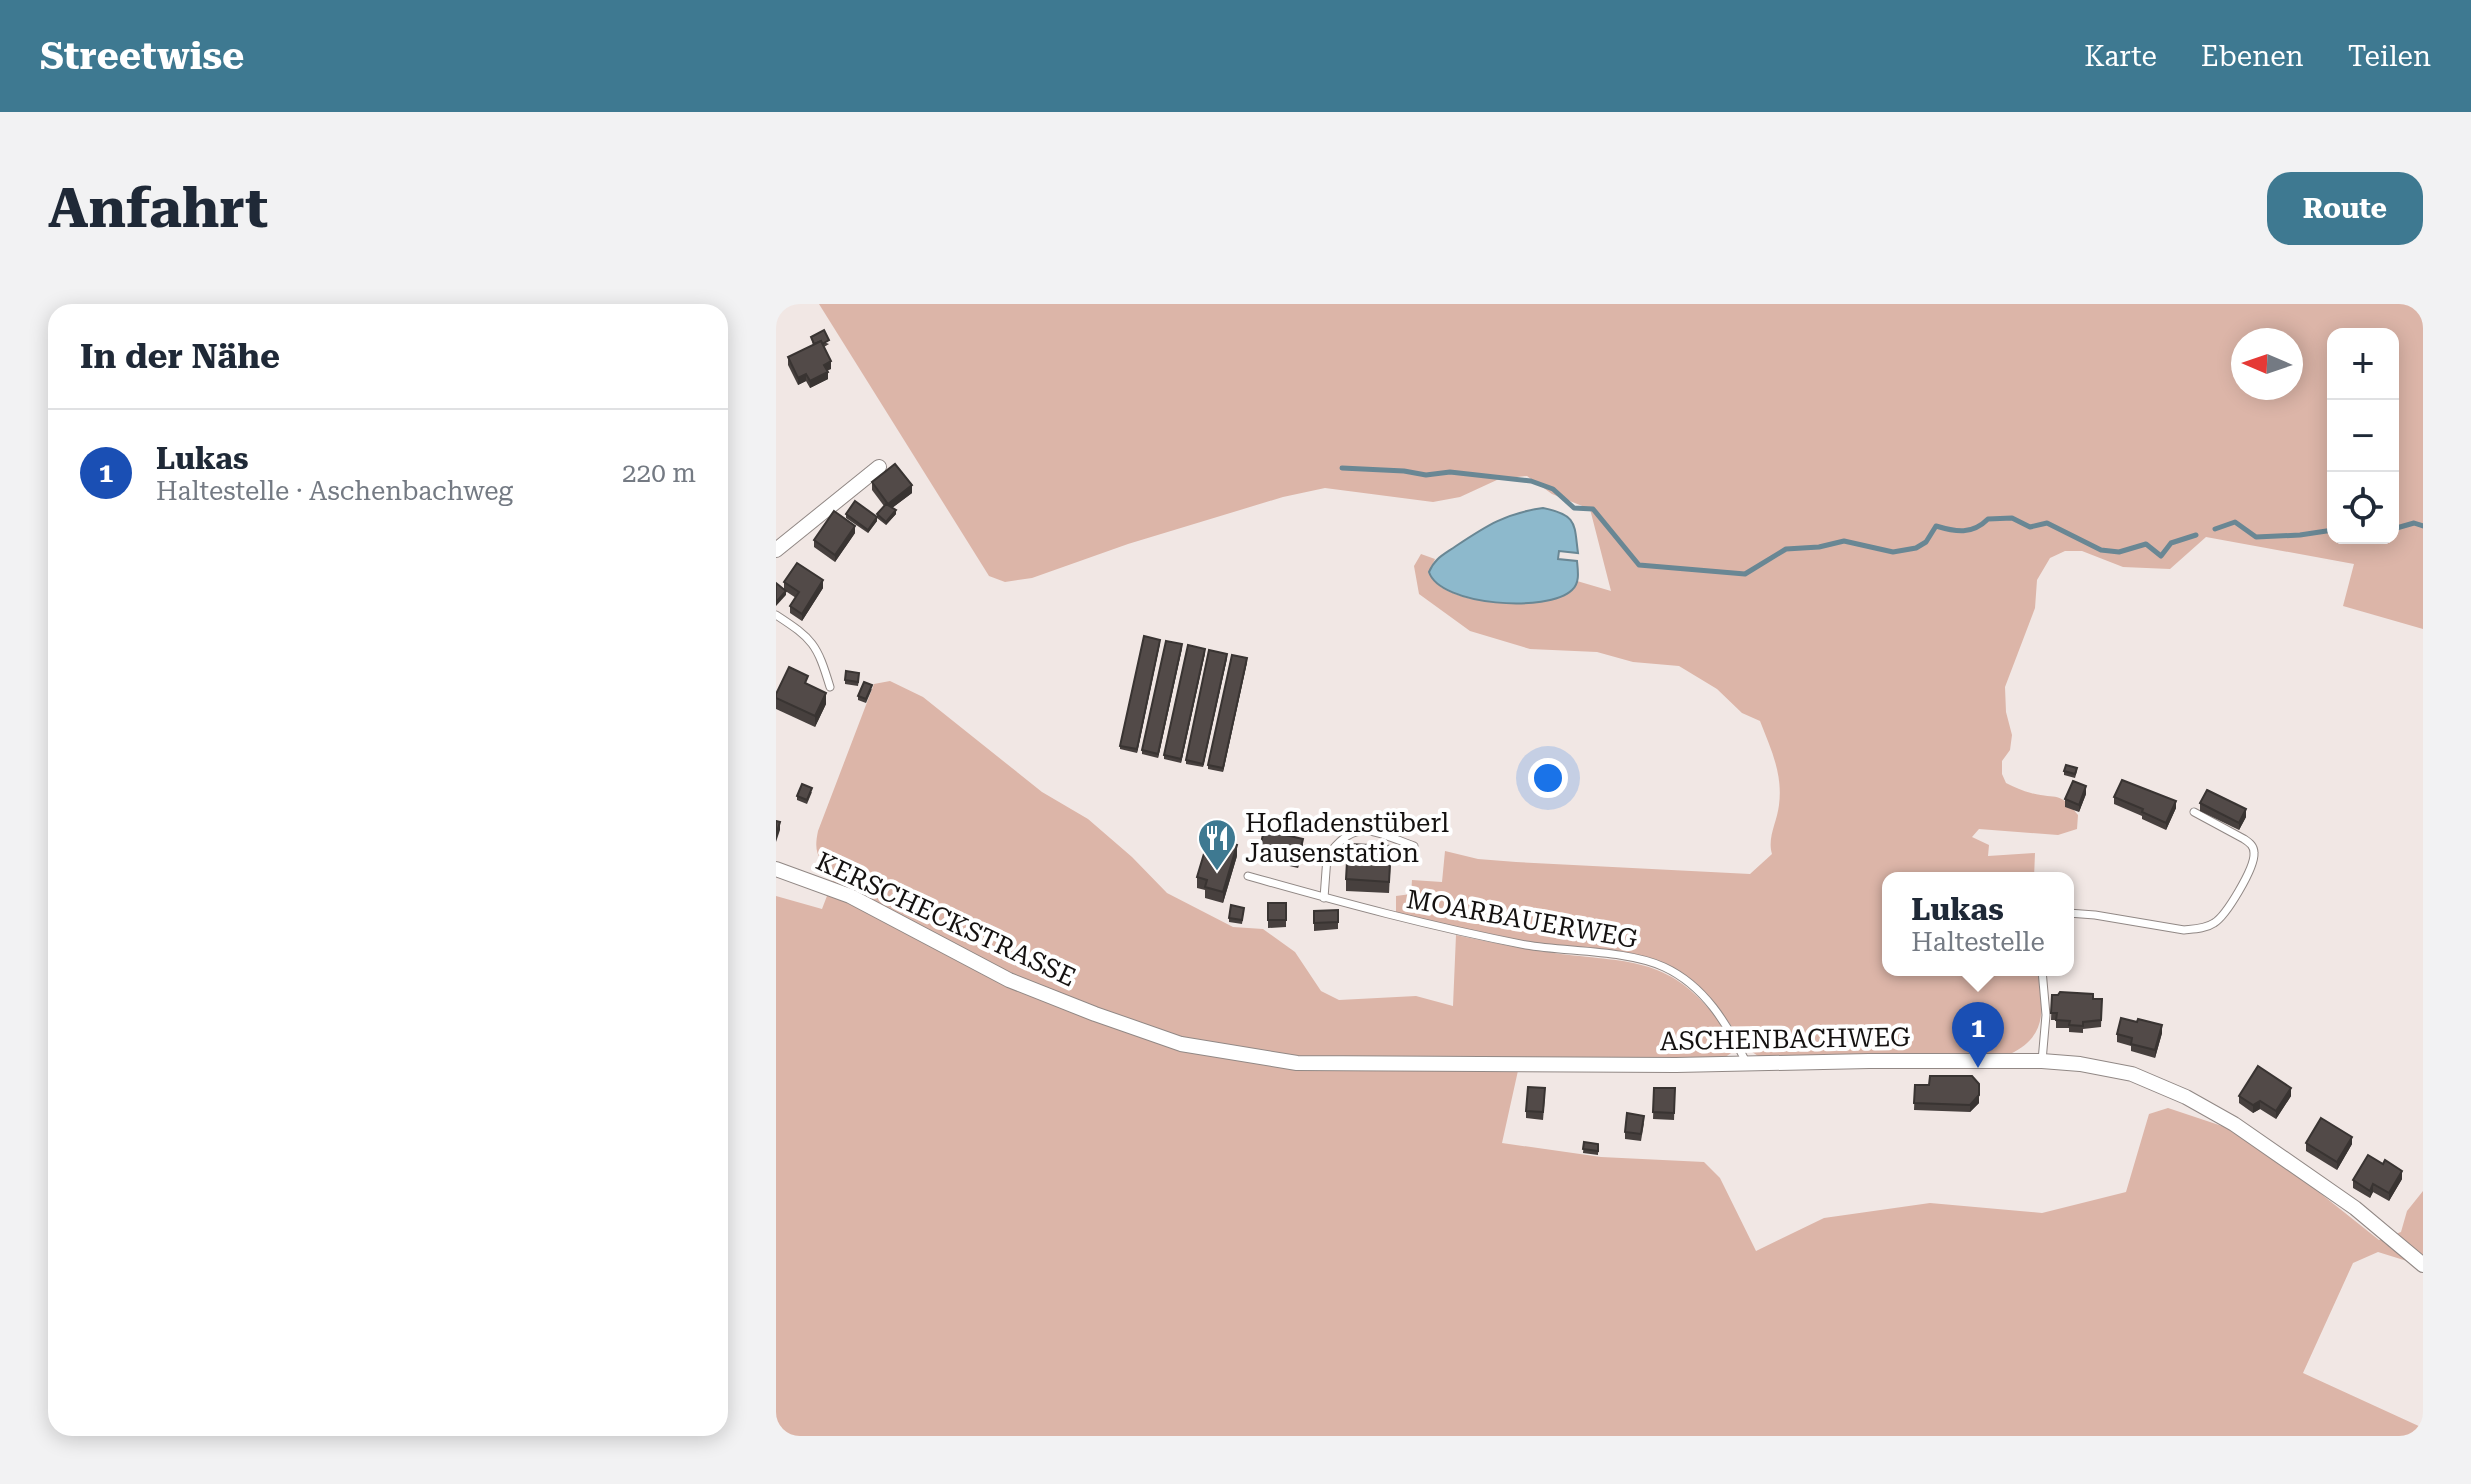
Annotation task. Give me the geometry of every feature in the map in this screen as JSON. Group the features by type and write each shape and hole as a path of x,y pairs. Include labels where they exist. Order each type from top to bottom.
{"street":[{"path":"776,550 879,467"},
{"name":"KERSCHECKSTRASSE","path":"776,869 850,896 1009,980 1095,1014"},
{"name":"ASCHENBACHWEG","path":"1095,1014 1181,1044 1297,1063 2042,1061 2080,1064 2132,1074 2186,1097 2234,1124 2320,1181 2423,1265"}],"lane":[{"path":"776,615 810,638 821,656 830,687"},
{"path":"2074,913 2184,930 2216,923 2231,905 2251,865 2254,850 2244,839 2194,812"},
{"path":"1324,898 1327,857 1353,832 1370,830 1414,846"},
{"name":"MOARBAUERWEG","path":"1248,876 1456,931 1663,966 1693,985 1711,1004 1729,1028 1747,1064"},
{"path":"2042,1061 2046,1015 2043,976"}],"shaded area":[{"path":"819,304 2423,304 2423,629 2343,606 2354,564 2206,537 2170,569 2123,567 2082,551 2065,551 2050,558 2037,580 2035,608 2005,687 2006,712 2012,735 2010,750 2002,761 2002,774 2006,783 2015,787 2066,802 2078,815 2077,829 2058,835 1979,829 1972,837 1989,845 1988,856 2035,853 2034,872 1882,872 1882,976 2039,976 2042,1008 2037,1029 2023,1047 2010,1054 1758,1056 1748,1049 1696,983 1664,963 1642,956 1529,942 1396,914 1396,896 1411,894 1412,880 1442,882 1445,851 1478,859 1516,862 1750,874 1772,854 1771,842 1780,794 1772,752 1760,721 1742,713 1717,689 1679,666 1633,662 1597,652 1530,649 1470,631 1419,594 1414,566 1421,554 1435,559 1429,572 1436,583 1463,597 1516,603 1545,601 1574,589 1577,581 1611,591 1590,509 1552,494 1527,476 1499,479 1460,497 1433,502 1325,488 1283,497 1128,544 1032,578 1005,582 989,576"},
{"path":"890,681 923,697 1042,792 1088,819 1167,893 1233,927 1263,929 1295,952 1321,991 1339,1000 1416,996 1453,1006 1456,935 1529,949 1625,961 1664,973 1682,984 1718,1020 1734,1051 1724,1058 1710,1059 1521,1057 1502,1143 1601,1157 1704,1162 1720,1178 1756,1251 1824,1218 1930,1203 2042,1213 2126,1192 2149,1114 2168,1108 2228,1128 2271,1154 2379,1240 2401,1232 2407,1211 2423,1191 2423,1266 2378,1252 2353,1263 2303,1373 2423,1428 2423,1436 776,1436 776,896 822,909 835,875 819,856 816,846 818,831 874,684"}],"water":[{"path":"1543,508 1563,514 1572,522 1578,553 1559,551 1558,559 1577,561 1577,580 1572,590 1541,602 1496,602 1453,592 1437,583 1429,572 1440,557 1487,527 1518,513"}],"building":[{"path":"824,330 829,340 814,344 811,337"},
{"path":"821,341 831,361 824,365 828,372 810,381 806,374 798,378 788,357"},
{"path":"895,464 912,485 888,504 872,482"},
{"path":"855,501 877,517 868,530 846,514"},
{"path":"886,504 896,510 886,522 877,514"},
{"path":"834,511 855,526 835,555 814,540"},
{"path":"797,563 823,580 802,614 790,606 799,592 784,582"},
{"path":"776,583 786,591 776,602"},
{"path":"1144,636 1160,640 1137,749 1120,746"},
{"path":"1166,641 1182,644 1158,754 1142,750"},
{"path":"1188,645 1205,649 1181,759 1164,755"},
{"path":"1209,650 1227,654 1203,764 1186,760"},
{"path":"1232,655 1247,658 1223,768 1208,765"},
{"path":"789,667 808,676 805,683 826,693 815,716 776,698"},
{"path":"846,671 859,673 858,682 845,680"},
{"path":"864,682 872,685 866,699 858,696"},
{"path":"2066,765 2077,768 2075,774 2064,771"},
{"path":"2122,780 2176,801 2166,823 2114,797"},
{"path":"2073,781 2086,786 2079,805 2065,799"},
{"path":"802,784 812,788 807,800 797,796"},
{"path":"2207,790 2246,809 2239,823 2200,803"},
{"path":"1264,830 1303,839 1298,860 1259,852"},
{"name":"Hofladenstüberl Jausenstation","path":"1209,837 1237,845 1223,892 1205,887 1207,880 1197,877"},
{"path":"1348,844 1391,846 1389,882 1346,879"},
{"path":"1268,903 1286,903 1286,920 1268,920"},
{"path":"1231,905 1244,908 1242,920 1229,918"},
{"path":"1338,910 1338,922 1314,923 1314,911"},
{"path":"2060,992 2093,994 2093,999 2102,999 2101,1020 2083,1022 2083,1026 2056,1020 2057,1013 2051,1013 2052,995"},
{"path":"2121,1018 2162,1025 2155,1050 2131,1044 2132,1038 2117,1034"},
{"path":"2258,1066 2291,1088 2276,1111 2260,1101 2253,1105 2239,1096"},
{"path":"1930,1076 1972,1076 1979,1084 1979,1095 1970,1105 1914,1103 1915,1085 1929,1085"},
{"path":"1528,1087 1545,1088 1543,1112 1526,1111"},
{"path":"1654,1088 1675,1088 1674,1113 1653,1112"},
{"path":"1627,1113 1644,1116 1641,1134 1625,1132"},
{"path":"2321,1118 2352,1137 2337,1162 2306,1143"},
{"path":"1584,1142 1598,1144 1598,1151 1583,1149"},
{"path":"2368,1155 2383,1164 2385,1160 2402,1171 2389,1193 2373,1184 2370,1191 2353,1180"}],"waterway":[{"path":"1342,468 1426,475 1450,472 1531,481 1553,489 1574,508 1593,509 1639,565 1745,574 1786,549 1819,547 1844,541 1893,552 1916,548 1926,542 1936,526 1964,531 1976,528 1988,519 2012,518 2030,527 2047,523 2101,550 2119,552 2146,544 2161,556 2171,543 2196,535"},
{"path":"2215,529 2235,522 2256,537 2327,531"},
{"path":"2399,527 2414,523 2423,526"}],"place":[{"name":"Hofladenstüberl Jausenstation","path":"1217,872"},
{"name":"Lukas","path":"1978,1068"}]}
